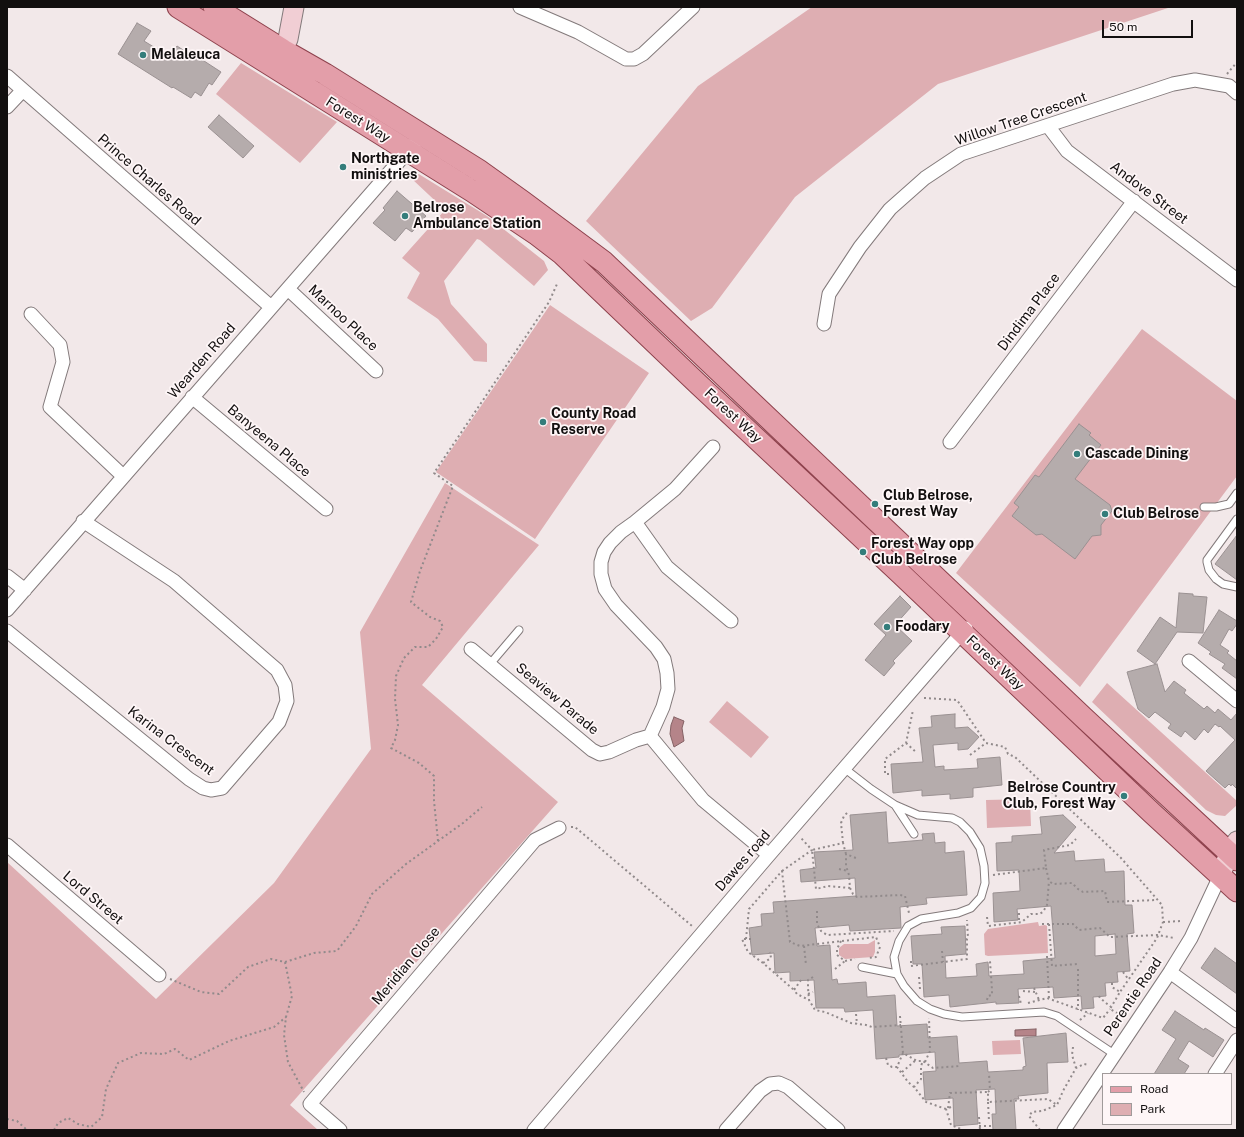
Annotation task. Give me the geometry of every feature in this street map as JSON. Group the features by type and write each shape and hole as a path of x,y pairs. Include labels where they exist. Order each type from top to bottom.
{"main road":[{"name":"Forest Way","path":"178,7 278,59 325,74 498,184 604,262 977,615 1234,852"},
{"name":"Forest Way","path":"214,7 278,59 408,151 472,191 536,234 562,254 1237,891"}],"street":[{"path":"278,59 289,34 294,7"},
{"path":"520,7 578,32 626,58 634,59 643,54 693,7"},
{"name":"Prince Charles Road","path":"7,76 272,307"},
{"name":"Willow Tree Crescent","path":"824,324 829,294 860,247 890,209 925,178 961,154 1172,84 1194,80 1229,86 1237,92"},
{"path":"7,107 22,90"},
{"name":"Andove Street","path":"1048,126 1067,151 1237,280"},
{"name":"Wearden Road","path":"7,610 422,135"},
{"name":"Dindima Place","path":"950,442 1134,202"},
{"name":"Marnoo Place","path":"288,289 376,371"},
{"path":"30,314 60,345 63,362 50,407 123,476"},
{"name":"Banyeena Place","path":"192,397 326,509"},
{"path":"713,447 675,489 621,532 610,543 604,552 601,562 601,574 605,589 616,605 656,647 664,659 668,689 664,707 650,736 703,800 769,855"},
{"name":"Karina Crescent","path":"7,631 189,779 203,788 211,790 222,788 280,722 287,701 285,685 276,670 174,581 83,522"},
{"path":"635,522 668,567 731,621"},
{"path":"7,576 25,590"},
{"name":"Dawes road","path":"534,1130 977,615"},
{"name":"Seaview Parade","path":"472,649 592,750 600,754 650,736"},
{"path":"1189,661 1237,701"},
{"name":"Meridian Close","path":"310,1104 535,840 559,828"},
{"name":"Lord Street","path":"7,845 158,975"},
{"path":"1220,876 1234,852"},
{"name":"Perentie Road","path":"1064,1130 1170,972 1195,931 1220,876"},
{"path":"1170,972 1237,1021"},
{"path":"1216,1073 1237,1040"},
{"path":"726,1130 760,1091 770,1084 779,1083 788,1087 838,1130"},
{"path":"310,1104 340,1130"}],"lane":[{"path":"1204,506 1216,507 1229,504 1237,493"},
{"path":"1237,519 1207,562 1209,570 1216,579 1223,584 1237,587"},
{"path":"490,664 519,630"},
{"path":"844,768 895,805 918,815 952,818 960,822 970,832 980,848 985,883 981,897 971,908 958,913 921,919 908,926 899,941 894,957 897,974 904,986 917,1001 930,1009 944,1014 962,1017 1044,1012 1057,1016 1114,1054"},
{"path":"895,805 914,834"},
{"path":"862,967 897,974"}],"path":[{"path":"438,841 434,802 434,776 419,764 391,748 395,740 398,725 395,699 396,676 404,658 415,647 428,647 436,639 443,627 440,621 430,617 411,602 420,571 453,486 434,473 549,302 557,284"},
{"path":"924,698 957,700 986,743 1004,747 1008,754 1014,757 1121,858 1162,905 1163,922 1158,935 1111,1007"},
{"path":"889,774 885,774 884,759 906,743 913,710"},
{"path":"906,743 917,753"},
{"path":"970,754 986,743"},
{"path":"158,975 201,992 219,994 248,967 271,959 285,962 314,954 336,951 356,926 372,894 406,864 482,807"},
{"path":"848,812 844,816 841,823 846,854 846,866 850,888 853,894 858,897 905,896 909,913 913,916"},
{"path":"559,828 575,827 702,934"},
{"path":"800,837 812,850 816,889 828,886 850,888"},
{"path":"987,917 988,926 1019,922 1025,920 1032,914 1039,914 1043,912 1047,905 1049,881 1044,850 1070,845 1076,839"},
{"path":"746,939 749,909 782,871 812,850 843,842"},
{"path":"846,854 856,858"},
{"path":"984,876 1046,868"},
{"path":"839,869 848,871"},
{"path":"782,871 790,942 804,946 876,937 880,947 876,957 868,958"},
{"path":"1049,881 1053,884 1072,883 1083,892 1105,891 1108,902 1158,900"},
{"path":"817,911 817,924 821,931 827,935 899,931"},
{"path":"1019,913 1019,922"},
{"path":"911,959 911,964 967,959 967,920"},
{"path":"1163,922 1182,921"},
{"path":"1042,924 1073,924 1079,930 1100,928 1110,937 1158,935 1174,938"},
{"path":"1049,924 1052,966 1077,964"},
{"path":"751,939 742,939 748,952 763,963 797,994 809,1000"},
{"path":"841,941 837,949 837,955 845,961"},
{"path":"804,946 806,965"},
{"path":"942,951 943,962"},
{"path":"763,963 771,958 770,952"},
{"path":"1047,956 1049,999"},
{"path":"835,969 845,961 860,959"},
{"path":"987,1000 990,995 992,995 990,961"},
{"path":"285,962 292,996 286,1017 284,1035 288,1062 310,1104"},
{"path":"1078,969 1078,1010"},
{"path":"1122,972 1129,980"},
{"path":"813,977 808,980 808,994 809,1000 815,1010 827,1013 851,1024 872,1027 901,1025"},
{"path":"920,989 920,977 922,977"},
{"path":"794,990 801,980"},
{"path":"1112,983 1112,987 1120,992"},
{"path":"1034,988 1038,1000"},
{"path":"1023,991 1035,992"},
{"path":"808,994 813,992"},
{"path":"1019,996 1021,1004"},
{"path":"1099,996 1111,1007 1110,1009 1122,1016"},
{"path":"1078,1022 1088,1013"},
{"path":"856,1014 858,1024"},
{"path":"897,1067 903,1053 900,1016"},
{"path":"914,1087 921,1079 921,1066 930,1051 929,1016"},
{"path":"54,1130 58,1123 68,1118 78,1124 91,1127 102,1117 106,1089 118,1063 141,1053 164,1054 175,1049 188,1060 229,1041 274,1027 286,1017"},
{"path":"1073,1048 1072,1055 1076,1068"},
{"path":"903,1053 916,1060 924,1061 933,1068 960,1066"},
{"path":"886,1058 888,1065 897,1067 926,1102 948,1108"},
{"path":"901,1072 916,1060"},
{"path":"1040,1130 1029,1116 1032,1112 1042,1111 1057,1105 1063,1090 1076,1068 1084,1064 1089,1065"},
{"path":"989,1074 990,1090 988,1092 988,1102 990,1121"},
{"path":"962,1130 951,1125 948,1108 950,1092 988,1092"},
{"path":"988,1102 1048,1099 1057,1105"},
{"path":"979,1118 980,1130"},
{"path":"7,1119 17,1121 27,1130"},
{"path":"979,1126 993,1126"}],"green space":[{"path":"812,7 1171,7 938,84 795,197 712,308 691,321 586,221 698,86"},
{"path":"241,63 337,122 300,163 216,94"},
{"path":"417,173 487,216 544,261 548,270 534,286 477,239 444,281 451,304 487,344 487,362 474,361 438,319 407,298 420,273 402,258 445,210 412,179"},
{"name":"County Road Reserve","path":"550,305 649,373 535,539 436,472"},
{"name":"Club Belrose","path":"1142,329 1237,401 1237,476 1080,687 956,573"},
{"path":"445,483 539,545 422,685 558,802 290,1105 318,1130 7,1130 7,862 156,999 274,883 371,749 360,632"},
{"path":"1107,683 1237,801 1237,805 1225,816 1216,815 1206,810 1092,702"},
{"path":"727,701 769,737 751,758 709,722"},
{"path":"1030,799 1031,826 987,828 986,800"},
{"path":"1038,922 1039,926 1047,926 1048,953 985,955 984,934 988,929"},
{"path":"875,940 875,952 873,957 845,959 839,955 839,948 844,944 868,944"},
{"path":"1020,1040 1021,1054 993,1055 992,1041"}],"shaded area":[{"path":"674,717 684,721 682,728 684,741 674,747 670,734"},
{"path":"1036,1029 1036,1036 1015,1036 1015,1030"}],"building":[{"name":"Melaleuca","path":"137,23 151,31 144,41 170,57 177,46 200,61 201,59 221,72 212,85 209,83 201,96 195,92 191,98 173,87 172,88 118,54"},
{"path":"219,115 254,146 243,158 208,127"},
{"name":"Belrose Ambulance Station","path":"397,191 426,216 412,232 406,228 395,241 373,223 385,210 383,208"},
{"path":"1079,424 1091,433 1089,435 1101,445 1075,479 1110,505 1112,511 1101,525 1101,535 1092,536 1075,559 1042,534 1036,535 1012,516 1019,507 1014,503 1035,475 1039,477"},
{"path":"1237,535 1237,580 1215,564"},
{"path":"1179,593 1207,597 1203,633 1177,632 1155,664 1137,651 1160,617 1176,628"},
{"path":"900,596 911,607 895,625 912,641 893,661 895,663 884,676 865,660 886,635 874,624"},
{"path":"1219,610 1237,621 1237,624 1232,631 1229,629 1220,645 1229,651 1227,653 1237,661 1237,679 1222,668 1225,664 1209,654 1211,652 1198,643"},
{"path":"1157,664 1165,692 1174,681 1186,690 1184,693 1204,709 1207,706 1215,713 1218,709 1231,720 1237,713 1237,789 1232,784 1231,786 1229,784 1225,788 1206,771 1235,740 1220,726 1219,727 1215,724 1208,733 1204,729 1195,740 1185,731 1181,737 1168,728 1171,724 1155,712 1149,718 1138,709 1127,672"},
{"path":"955,714 955,728 968,727 979,737 968,749 958,750 958,743 933,745 935,767 944,766 944,770 978,768 977,759 1000,757 1002,785 973,788 973,797 950,799 950,794 922,796 922,790 893,793 891,764 923,762 919,728 932,727 931,716"},
{"path":"886,812 888,843 923,840 922,834 934,833 935,843 945,842 945,853 964,851 967,895 926,898 927,904 900,907 901,928 850,931 849,925 815,928 817,946 830,945 832,980 837,979 838,984 866,982 867,997 895,995 897,1026 927,1024 928,1038 957,1036 959,1063 987,1061 988,1072 1023,1070 1023,1067 1026,1066 1023,1038 1066,1033 1068,1062 1047,1063 1048,1093 1018,1096 1019,1099 1014,1099 1016,1130 993,1130 992,1114 996,1114 995,1089 976,1090 978,1124 954,1126 953,1098 925,1100 923,1072 936,1071 935,1052 899,1055 899,1057 876,1059 873,1010 845,1012 844,1008 816,1008 814,980 790,981 790,972 775,973 774,953 752,955 749,928 762,926 761,914 774,913 773,902 856,896 855,878 801,882 800,870 816,868 814,852 853,850 850,815"},
{"path":"1063,815 1076,827 1054,853 1074,851 1075,861 1104,859 1105,872 1124,871 1125,905 1132,905 1134,933 1127,934 1130,971 1117,972 1118,982 1105,983 1106,996 1093,997 1094,1008 1082,1009 1081,996 1054,998 1053,987 1018,989 1019,1003 996,1004 996,1002 950,1007 949,995 924,997 922,964 913,964 911,936 942,934 941,927 965,926 966,954 945,956 946,978 977,976 976,964 988,962 989,976 1024,974 1023,961 1055,958 1051,906 1017,909 1018,920 994,922 993,893 1020,891 1019,870 997,871 996,843 1012,842 1012,836 1042,834 1040,817","holes":["1115,934 1116,954 1095,956 1095,936"]},
{"path":"1215,948 1237,964 1237,994 1201,968"},
{"path":"1175,1011 1204,1030 1205,1028 1224,1040 1213,1057 1189,1041 1178,1059 1189,1066 1185,1073 1155,1073 1176,1039 1162,1030"}],"place":[{"name":"Melaleuca","path":"143,55"},
{"name":"Northgate ministries","path":"343,167"},
{"name":"Belrose Ambulance Station","path":"405,216"},
{"name":"County Road Reserve","path":"543,422"},
{"name":"Cascade Dining","path":"1077,454"},
{"name":"Club Belrose, Forest Way","path":"875,504"},
{"name":"Club Belrose","path":"1105,514"},
{"name":"Forest Way opp Club Belrose","path":"863,552"},
{"name":"Foodary","path":"887,627"},
{"name":"Belrose Country Club, Forest Way","path":"1124,796"}]}
